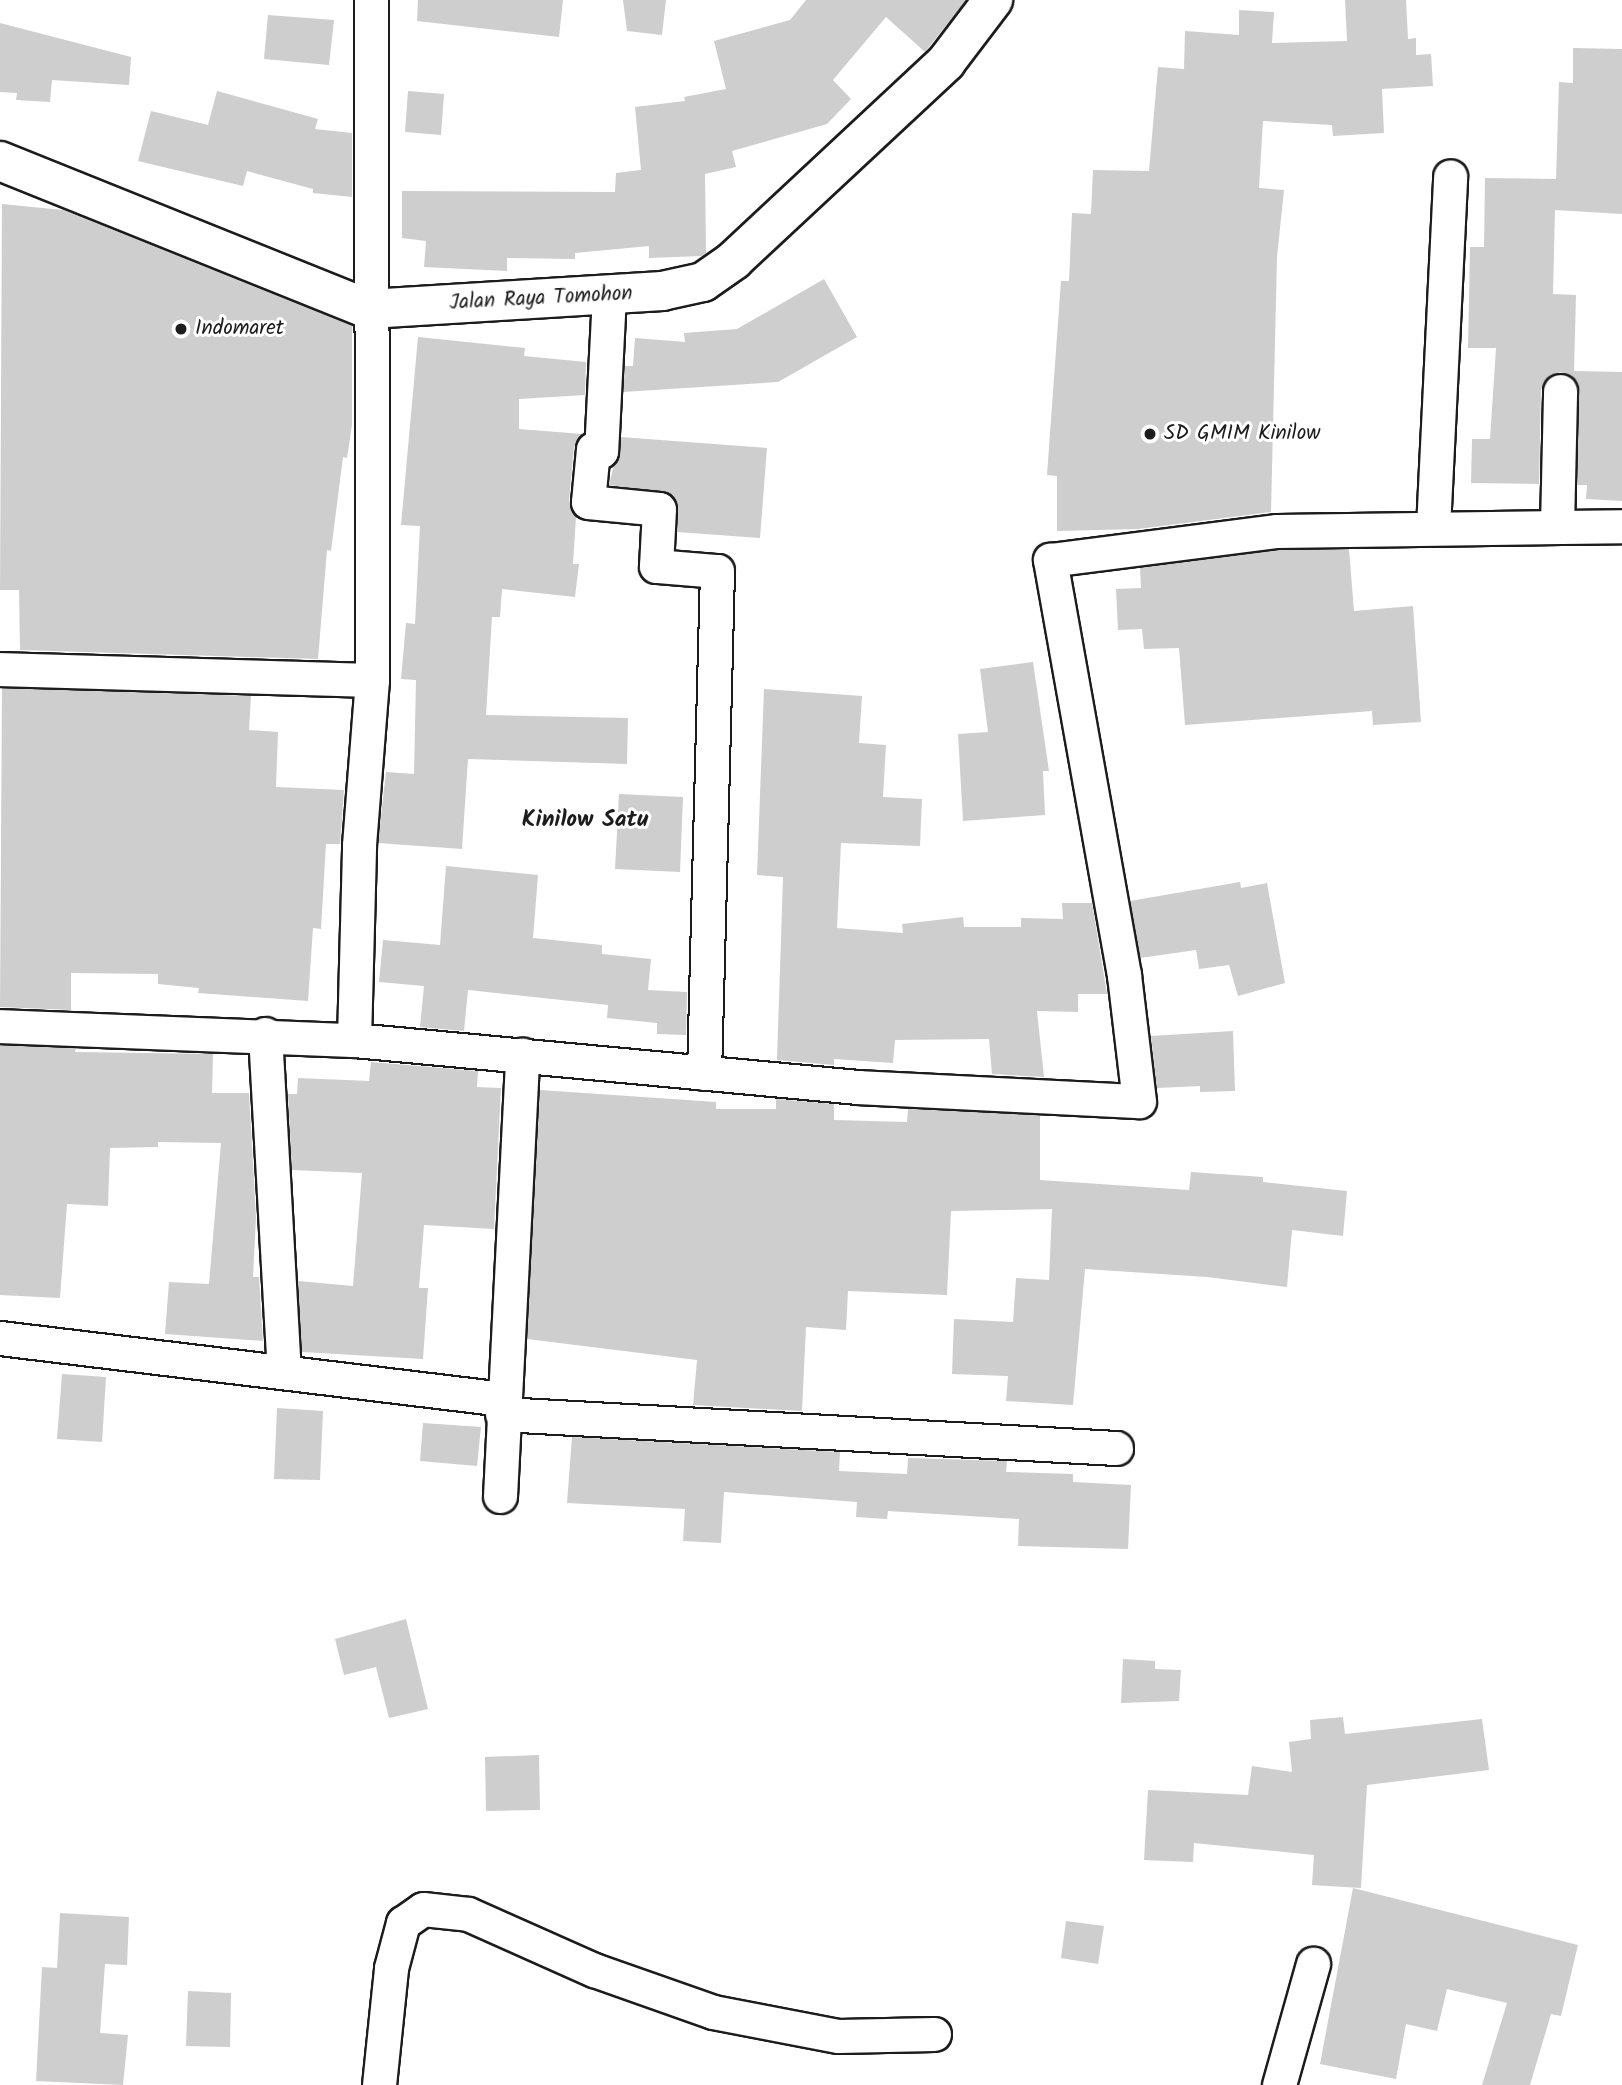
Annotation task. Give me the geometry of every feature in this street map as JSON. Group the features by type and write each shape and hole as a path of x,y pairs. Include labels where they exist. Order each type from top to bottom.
{"highway":[{"name":"Jalan Raya Tomohon","path":"0,161 369,309 609,295 703,282 734,260 946,62 993,0"}],"street":[{"path":"354,1040 359,845 372,680 369,309 371,0"},
{"path":"1433,528 1450,176"},
{"path":"609,295 601,451 593,449 587,502 659,509 656,566 717,571 704,1073"},
{"path":"1557,527 1560,391"},
{"path":"0,1026 265,1034 1009,1098 1139,1101 1124,975 1050,560 1277,531 1622,526"},
{"path":"0,670 372,680"},
{"path":"265,1034 284,1371"},
{"path":"500,1496 502,1407 522,1055"},
{"path":"0,1338 284,1371 502,1407 1116,1448"},
{"path":"379,2085 391,1968 403,1923 423,1909 468,1914 594,1970 713,2012 838,2036 934,2034"},
{"path":"1279,2085 1313,1964"}],"building":[{"path":"418,0 563,0 559,37 417,21"},
{"path":"623,0 666,0 662,35 627,31"},
{"path":"806,0 966,0 925,52 886,17 833,80 851,99 827,124 732,151 736,167 705,174 706,253 702,256 649,258 649,246 575,253 575,259 507,258 507,271 424,267 426,241 402,238 402,191 615,192 616,173 641,170 635,107 685,101 684,97 726,89 714,41 790,20"},
{"path":"1345,0 1406,0 1408,39 1416,38 1416,55 1431,54 1433,86 1382,89 1384,133 1333,136 1332,125 1263,121 1259,188 1284,190 1277,257 1271,512 1138,529 1057,531 1057,476 1047,475 1061,281 1069,281 1072,213 1091,214 1093,170 1149,171 1158,67 1184,69 1185,31 1239,35 1239,10 1274,12 1272,43 1347,41"},
{"path":"268,15 334,20 329,65 264,59"},
{"path":"0,23 131,57 129,85 52,80 50,102 16,100 17,93 0,92"},
{"path":"1573,48 1622,49 1622,214 1555,210 1553,294 1576,295 1574,371 1622,372 1622,501 1586,499 1587,485 1577,485 1579,391 1576,381 1561,372 1550,375 1541,390 1539,484 1471,483 1472,439 1490,439 1496,348 1468,348 1470,247 1484,247 1485,178 1556,179 1559,82 1573,83"},
{"path":"217,91 318,119 315,129 352,133 352,197 313,193 313,189 247,171 243,186 138,161 151,111 208,125"},
{"path":"408,91 444,94 441,135 405,132"},
{"path":"2,204 63,210 352,326 352,425 347,458 343,457 331,551 327,550 318,659 20,650 19,590 0,590"},
{"path":"824,279 857,337 778,382 623,392 625,366 633,366 635,338 685,342 684,333 737,329"},
{"path":"418,337 525,348 524,356 586,362 585,395 519,399 519,429 583,434 574,447 569,500 576,517 573,564 579,564 575,597 502,589 500,617 492,617 486,715 628,718 627,764 468,759 462,849 378,843 386,772 414,774 416,680 401,679 406,623 415,624 420,526 401,525"},
{"path":"621,437 767,448 760,538 677,532 678,509 669,493 609,485"},
{"path":"1349,549 1354,611 1413,606 1421,722 1373,725 1372,711 1185,725 1179,648 1144,649 1142,629 1118,630 1116,589 1141,588 1140,568 1278,550"},
{"path":"1033,662 1049,771 1043,771 1045,815 963,821 958,734 988,732 980,669"},
{"path":"2,688 251,696 249,730 278,732 276,787 344,790 340,844 326,844 321,929 313,928 308,1001 198,993 199,988 158,984 158,974 71,973 71,1010 0,1007"},
{"path":"764,689 862,696 859,743 886,745 883,797 922,799 920,846 841,843 837,928 903,933 902,924 963,917 964,927 1021,927 1021,918 1063,919 1062,903 1092,903 1107,994 1078,994 1078,1012 1037,1011 1044,1077 992,1074 989,1039 895,1040 893,1063 834,1059 834,1065 777,1060 783,877 757,875"},
{"path":"619,794 683,797 680,872 615,869"},
{"path":"446,866 538,875 533,938 602,945 602,954 651,959 648,990 687,992 686,1035 657,1034 657,1023 607,1018 608,1005 468,990 464,1031 420,1027 424,986 379,982 383,940 440,945"},
{"path":"1240,882 1241,888 1267,883 1285,983 1238,996 1229,965 1199,969 1196,950 1140,958 1130,901"},
{"path":"1233,1031 1235,1091 1200,1092 1200,1086 1157,1088 1151,1036"},
{"path":"0,1045 76,1048 75,1052 213,1054 212,1093 249,1093 256,1217 253,1277 259,1277 263,1341 165,1334 169,1282 209,1284 221,1143 158,1142 158,1147 110,1148 108,1206 67,1204 60,1298 0,1295"},
{"path":"371,1062 478,1071 477,1087 501,1088 494,1229 424,1225 419,1288 428,1288 423,1359 302,1352 298,1281 353,1286 362,1173 292,1170 288,1094 297,1094 298,1078 369,1081"},
{"path":"540,1090 716,1102 716,1109 776,1109 776,1099 834,1104 834,1120 907,1122 908,1109 1040,1115 1040,1180 1189,1190 1191,1172 1263,1177 1263,1182 1347,1191 1343,1236 1292,1230 1287,1287 1207,1277 1085,1269 1073,1405 1006,1401 1008,1376 952,1374 954,1319 1013,1322 1016,1278 1049,1280 1052,1209 951,1211 947,1295 848,1291 846,1330 806,1327 802,1411 693,1405 697,1360 527,1339"},
{"path":"62,1374 106,1377 102,1442 57,1439"},
{"path":"277,1408 323,1411 320,1480 274,1479"},
{"path":"423,1423 481,1427 477,1466 420,1461"},
{"path":"572,1437 840,1452 839,1471 907,1474 908,1458 1007,1461 1006,1472 1073,1474 1073,1482 1131,1485 1128,1549 1018,1546 1019,1519 888,1511 887,1519 856,1517 857,1502 724,1492 721,1543 683,1541 685,1509 567,1503"},
{"path":"406,1619 428,1709 389,1718 376,1667 344,1675 335,1639"},
{"path":"1123,1659 1155,1661 1155,1669 1181,1670 1179,1701 1121,1703"},
{"path":"1343,1717 1345,1734 1482,1719 1489,1770 1367,1785 1361,1888 1312,1885 1314,1855 1194,1843 1193,1862 1144,1860 1148,1790 1248,1795 1252,1766 1292,1772 1289,1742 1311,1739 1310,1720"},
{"path":"539,1755 540,1810 486,1811 485,1757"},
{"path":"1353,1888 1578,1945 1561,2016 1551,2014 1530,2085 1482,2085 1507,2003 1447,1989 1437,2031 1406,2024 1396,2079 1320,2064"},
{"path":"60,1913 129,1917 127,1965 105,1964 100,2033 128,2035 123,2085 36,2081 42,1967 57,1968"},
{"path":"1066,1921 1104,1926 1098,1964 1061,1958"},
{"path":"188,1991 231,1993 230,2047 186,2046"}],"place":[{"name":"Indomaret","path":"181,329"},
{"name":"SD GMIM Kinilow","path":"1150,434"}],"district":[{"name":"Kinilow Satu","path":"585,820"}]}
